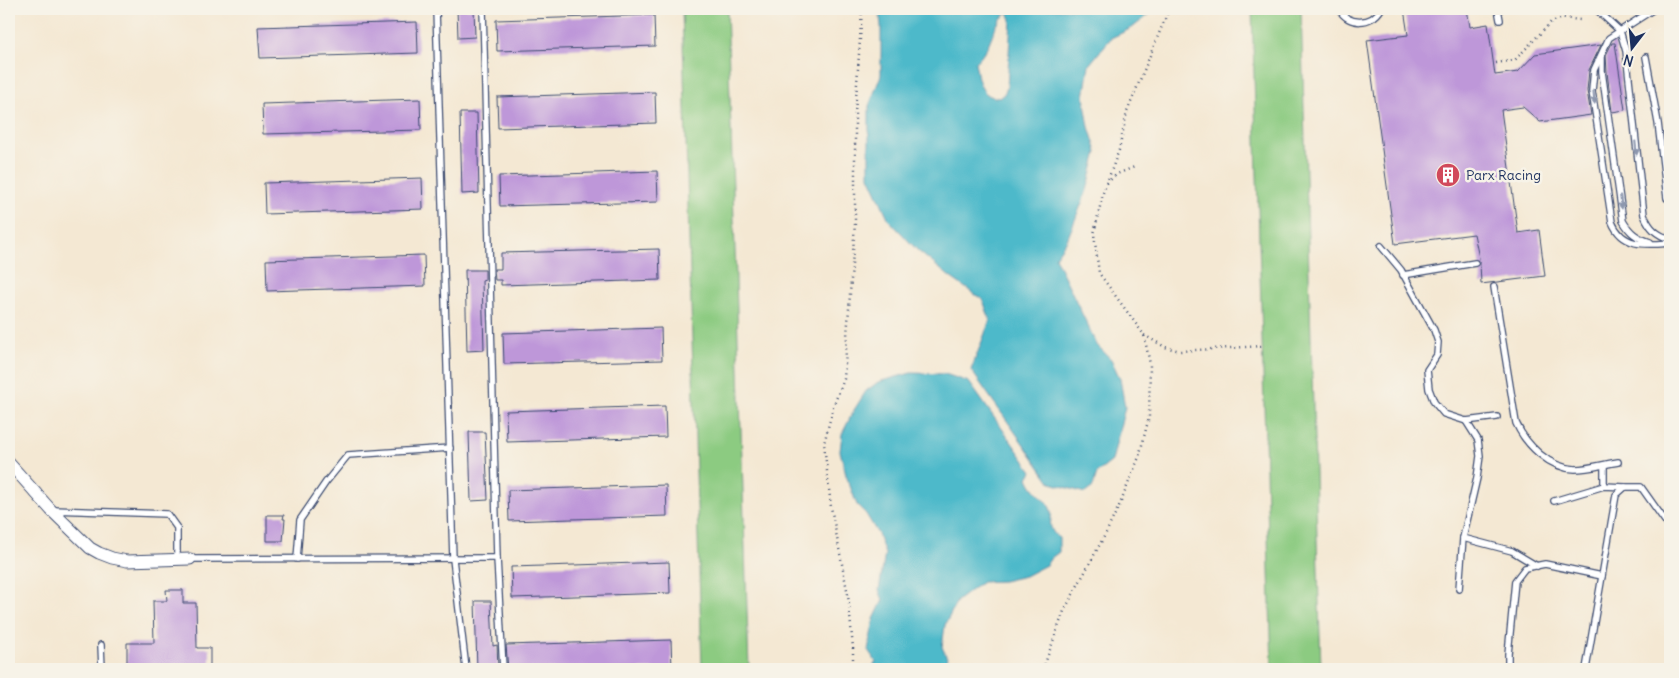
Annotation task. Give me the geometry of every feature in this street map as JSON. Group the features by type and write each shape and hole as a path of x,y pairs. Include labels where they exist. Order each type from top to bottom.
{"street":[{"path":"9,463 51,510 90,548 99,553 127,561 190,559"}],"lane":[{"path":"436,9 453,559 466,669"},
{"path":"483,9 497,558 503,669"},
{"path":"1340,9 1342,14 1349,19 1364,22 1373,18 1381,9"},
{"path":"1498,9 1500,20"},
{"path":"1596,9 1620,31 1626,51 1644,216 1648,226 1657,234 1670,239"},
{"path":"1654,9 1609,38 1594,70 1592,91 1612,222 1616,232 1624,239 1649,245 1670,243"},
{"path":"1602,50 1602,72 1624,222 1636,238 1659,244"},
{"path":"1646,57 1658,123 1666,198"},
{"path":"1381,246 1403,275 1434,330 1438,342 1437,355 1427,370 1429,389 1434,402 1444,414 1466,421 1497,417"},
{"path":"1403,275 1475,263"},
{"path":"1494,287 1516,423 1521,434 1529,445 1543,457 1557,464 1575,469 1618,462"},
{"path":"1459,589 1463,538 1477,478 1480,456 1478,440 1466,421"},
{"path":"297,559 300,520 326,482 348,456 450,448"},
{"path":"1604,464 1604,486"},
{"path":"1554,501 1604,486 1641,487 1670,528"},
{"path":"1586,669 1616,494 1625,487"},
{"path":"51,510 167,514 177,528 177,560"},
{"path":"1463,538 1512,551 1537,566"},
{"path":"190,559 497,558"},
{"path":"1508,669 1516,581 1525,568 1545,564 1602,576"},
{"path":"101,646 102,669"}],"path":[{"path":"853,669 848,595 831,507 824,444 833,407 844,379 855,223 855,113 862,9"},
{"path":"1169,9 1127,112 1119,150 1106,184 1094,234 1099,273 1144,335 1165,347 1180,351 1262,346"},
{"path":"1496,63 1515,60 1552,22 1563,18 1580,20"},
{"path":"1106,184 1117,174 1136,166"},
{"path":"1043,669 1064,611 1106,533 1138,457 1149,417 1150,364 1144,335"}],"green space":[{"path":"682,9 727,9 749,669 702,669"},
{"path":"1252,9 1301,9 1321,669 1272,669"}],"water":[{"path":"879,9 1156,9 1132,28 1111,38 1089,65 1084,97 1089,127 1097,152 1087,190 1067,240 1055,257 1097,345 1111,359 1120,379 1125,407 1112,461 1097,473 1093,487 1085,493 1051,483 971,370 990,320 983,300 950,277 917,250 889,220 869,176 869,106 881,75 881,25","holes":["1008,13 1011,19 1007,88 999,98 992,97 981,86 975,62 986,49 999,21"]},
{"path":"911,373 945,374 969,382 1032,471 1028,478 1049,506 1051,526 1059,538 1059,552 1046,565 1025,576 1003,581 982,582 957,601 945,625 942,647 952,669 871,669 876,662 868,650 874,619 883,600 879,590 885,554 878,534 866,514 857,505 840,451 842,434 866,391 878,382"}],"building":[{"path":"457,9 474,9 475,37 458,38"},
{"name":"Parx Racing","path":"1404,9 1467,9 1470,27 1488,24 1495,75 1518,72 1535,54 1601,45 1589,70 1587,91 1591,115 1540,122 1523,107 1501,110 1518,233 1539,230 1545,276 1481,284 1480,263 1474,234 1395,244 1367,40 1408,35"},
{"path":"654,15 655,46 497,51 496,20"},
{"path":"417,22 418,53 260,58 258,27"},
{"path":"1612,43 1615,43 1625,110 1612,112 1606,55"},
{"path":"655,92 656,123 498,128 497,97"},
{"path":"420,99 421,130 263,134 262,104"},
{"path":"460,113 477,113 479,193 462,194"},
{"path":"657,171 658,202 500,206 499,176"},
{"path":"422,178 423,209 265,214 264,183"},
{"path":"659,249 660,280 501,285 501,280 495,280 494,269 501,269 501,253"},
{"path":"424,255 425,286 267,291 266,260"},
{"path":"465,270 485,270 485,280 482,281 484,350 467,351"},
{"path":"661,328 662,360 504,364 503,333"},
{"path":"665,406 666,437 507,442 506,411"},
{"path":"469,432 485,432 488,500 471,501"},
{"path":"666,485 667,516 509,521 508,490"},
{"path":"267,515 284,515 283,541 267,541"},
{"path":"669,562 670,593 512,598 511,567"},
{"path":"166,590 183,590 183,603 196,603 197,648 210,648 210,666 199,666 199,669 127,669 127,643 154,643 153,601 167,601"},
{"path":"475,601 491,601 493,646 497,645 498,669 477,669"},
{"path":"671,640 672,669 508,669 506,645"}],"place":[{"name":"Parx Racing","path":"1448,175"}]}
